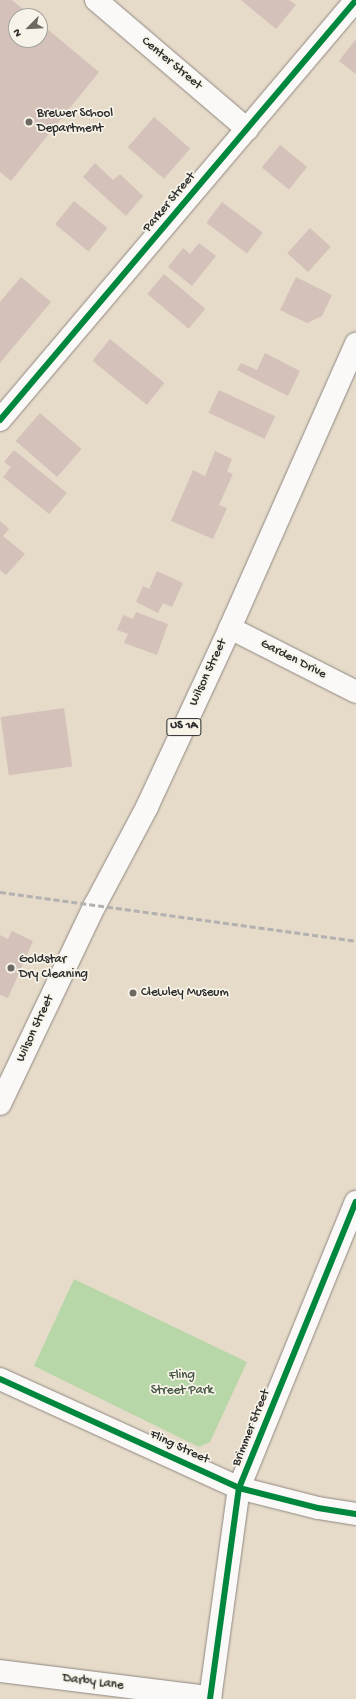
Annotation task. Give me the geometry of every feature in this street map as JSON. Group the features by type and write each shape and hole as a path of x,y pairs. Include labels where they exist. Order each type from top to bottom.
{"street":[{"name":"Center Street","path":"96,0 247,129"},
{"name":"Parker Street","path":"0,420 356,0"},
{"name":"Wilson Street","path":"0,1104 95,905 147,807 230,628 355,350"},
{"name":"Garden Drive","path":"230,628 356,692"},
{"name":"Brimmer Street","path":"210,1698 239,1488 356,1202"},
{"name":"Fling Street","path":"0,1379 239,1488 318,1508 356,1514"},
{"name":"Darby Lane","path":"0,1671 210,1698"}],"green space":[{"name":"Fling Street Park","path":"74,1279 247,1362 210,1442 199,1447 34,1366"}],"building":[{"name":"Brewer School Department","path":"0,0 12,0 22,8 8,8 8,48 48,48 48,30 99,72 11,181 0,172"},
{"path":"241,0 289,0 296,5 276,29"},
{"path":"355,40 356,41 356,74 339,61"},
{"path":"154,117 190,148 164,179 128,147"},
{"path":"280,145 307,167 289,190 262,168"},
{"path":"95,163 113,180 120,174 143,196 126,216 83,177"},
{"path":"74,201 107,228 89,251 55,224"},
{"path":"222,202 263,233 247,253 206,223"},
{"path":"310,228 331,247 308,272 287,253"},
{"path":"199,243 216,256 192,286 168,267 183,248 190,254"},
{"path":"164,274 205,309 189,329 147,294"},
{"path":"21,277 51,302 0,363 0,302"},
{"path":"296,277 332,295 322,316 307,323 280,310"},
{"path":"110,339 164,383 147,405 92,361"},
{"path":"265,353 300,371 288,396 237,370 241,363 257,370"},
{"path":"219,390 275,416 265,439 208,413"},
{"path":"40,413 82,449 57,477 16,441"},
{"path":"14,450 67,493 49,514 3,477 11,467 4,462"},
{"path":"215,451 232,459 227,471 233,474 219,505 227,508 213,539 171,521 193,470 205,476"},
{"path":"0,521 9,529 3,536 25,554 6,575 0,570"},
{"path":"157,571 183,583 172,607 163,603 158,613 136,602 143,586 149,589"},
{"path":"136,612 168,624 157,655 124,643 128,634 117,630 123,615 133,619"},
{"path":"64,708 72,766 9,775 1,717"},
{"name":"Goldstar Dry Cleaning","path":"12,931 33,941 8,998 0,995 0,935 8,939"}],"railway":[{"path":"0,892 356,941"}],"cycle path":[{"path":"0,420 356,0"},
{"path":"210,1699 239,1488 356,1202"},
{"path":"0,1379 239,1488 318,1508 356,1514"}],"place":[{"name":"Brewer School Department","path":"29,122"},
{"name":"Goldstar Dry Cleaning","path":"11,968"},
{"name":"Clewley Museum","path":"133,993"}]}
